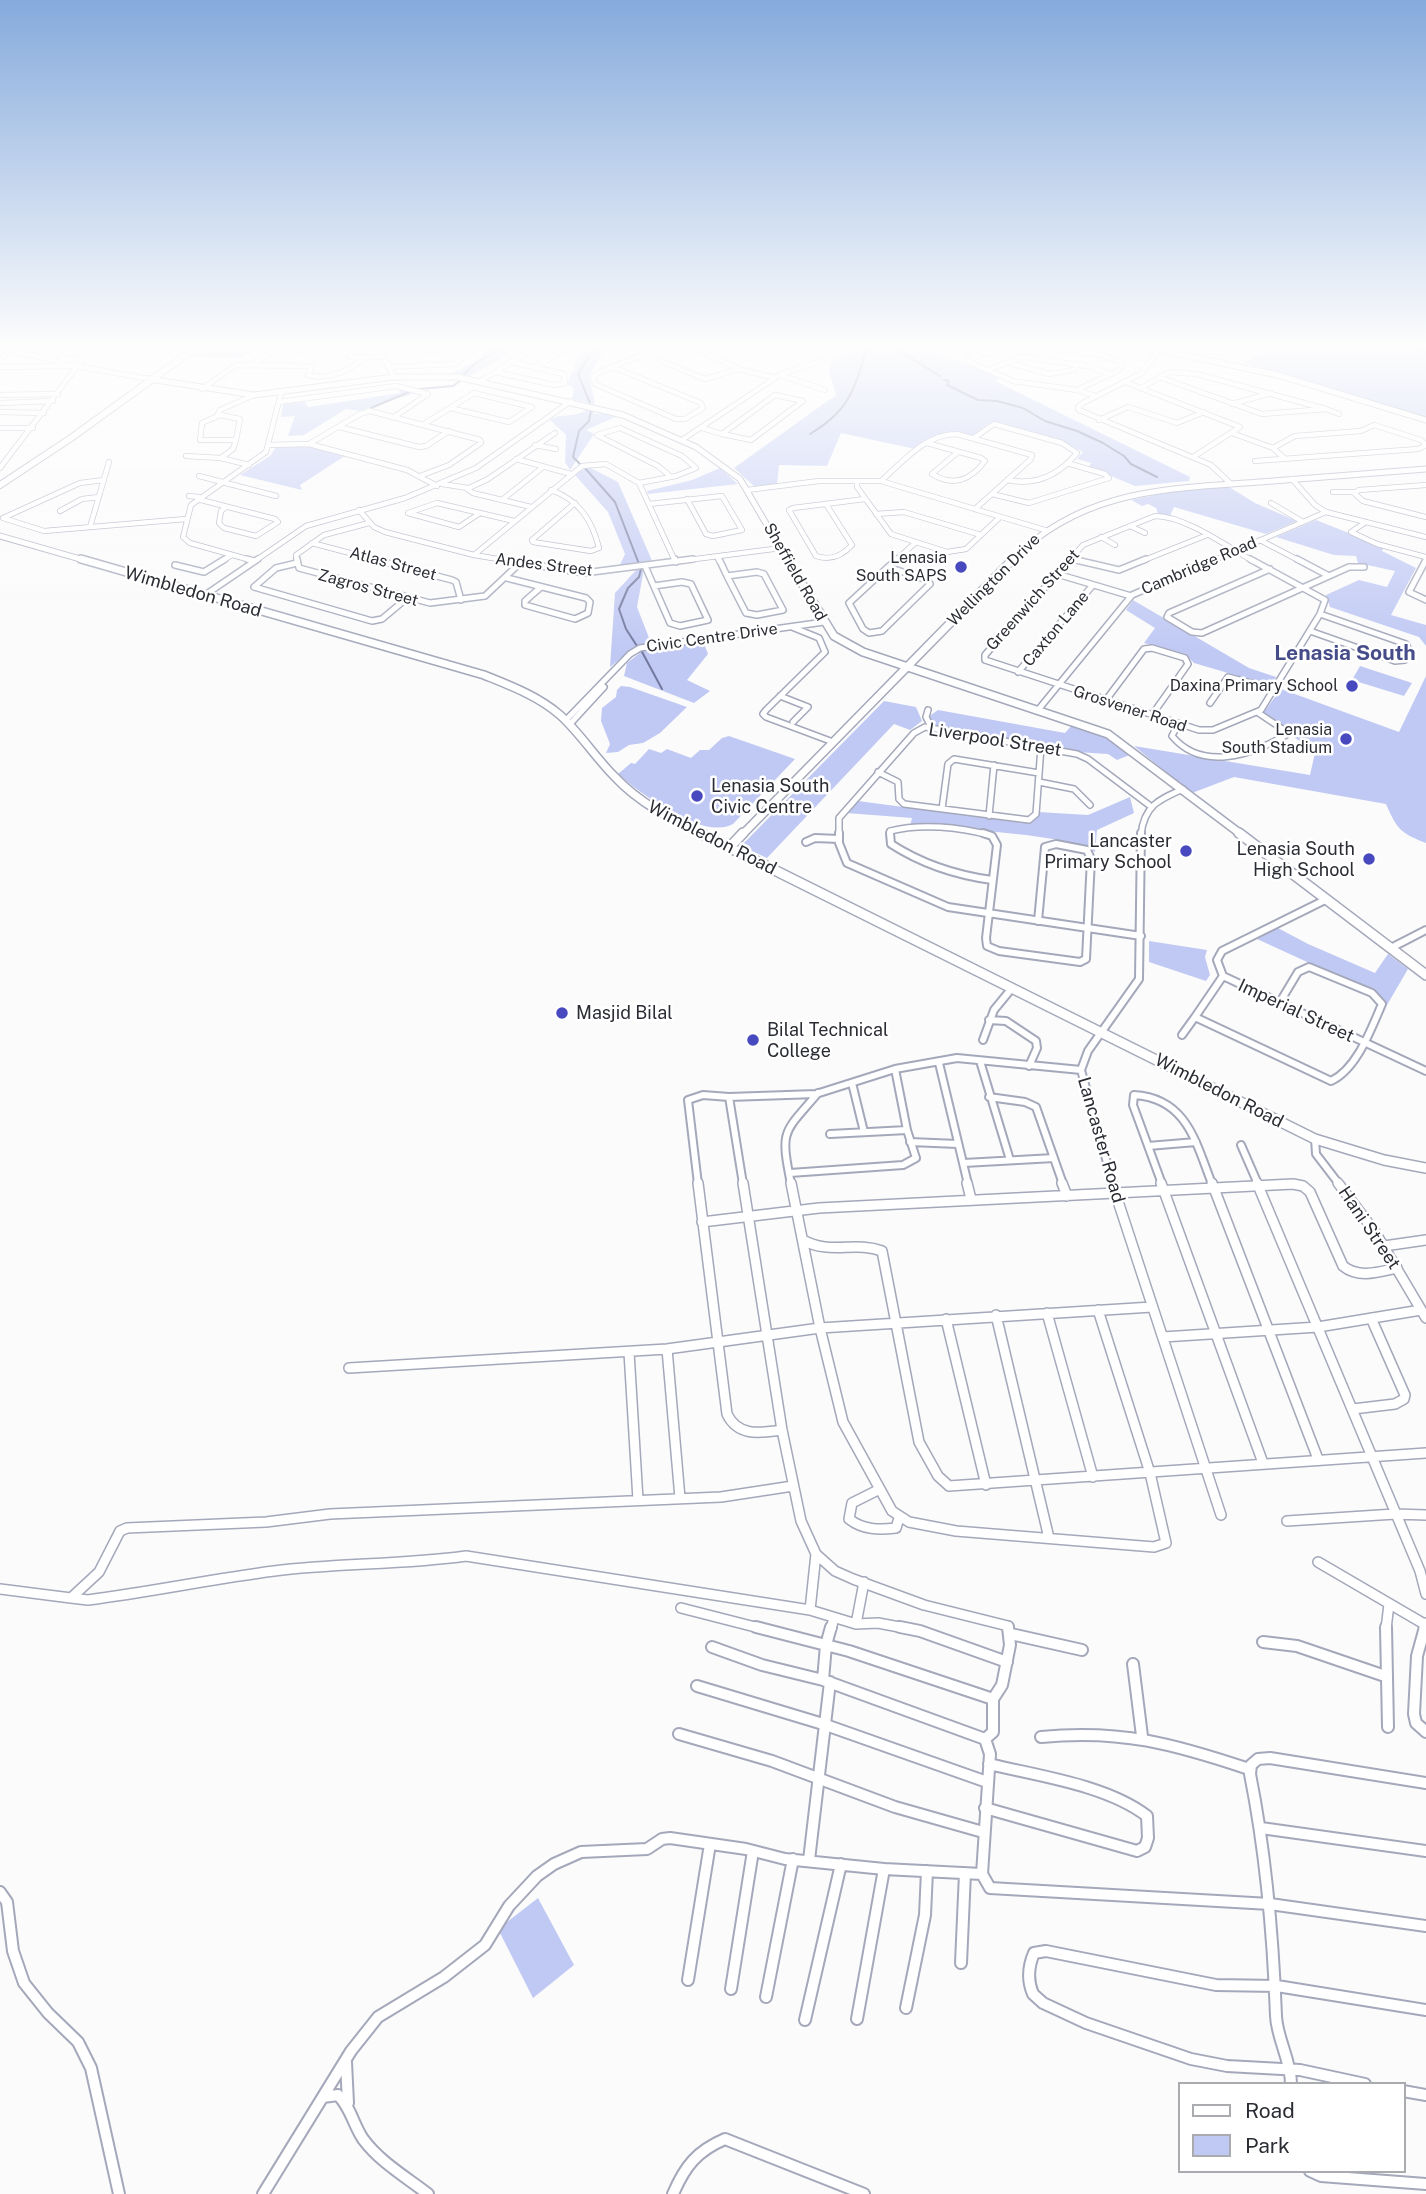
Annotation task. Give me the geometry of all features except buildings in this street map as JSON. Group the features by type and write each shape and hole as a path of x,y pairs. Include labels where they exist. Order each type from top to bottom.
{"main road":[{"path":"1,480 51,446"}],"street":[{"path":"1,480 1,468 18,446"},
{"path":"221,458 232,451 234,446"},
{"path":"254,561 185,540 186,519 189,506 198,498 264,456 268,446"},
{"path":"318,446 407,470 440,485 468,488 488,479 534,446"},
{"path":"420,476 449,465 475,446"},
{"path":"205,595 306,526 440,485 475,468 506,446"},
{"path":"543,446 556,449"},
{"path":"619,446 658,466 670,476"},
{"path":"639,483 696,468 683,456 661,446"},
{"name":"Sheffield Road","path":"694,446 713,457 740,480 834,636 845,643 908,667 1108,734 1426,975"},
{"path":"881,481 923,446"},
{"path":"939,446 982,458 985,462 962,482 933,475 958,452"},
{"path":"975,509 1031,459 1032,455 1003,446"},
{"path":"1007,480 1028,483 1056,473 1077,453 1067,446"},
{"path":"1166,446 1218,468 1231,484"},
{"path":"1193,457 1210,446"},
{"path":"1269,446 1285,459"},
{"path":"1255,461 1418,449 1422,446"},
{"path":"186,456 221,458 249,465"},
{"path":"516,459 571,474"},
{"path":"90,527 109,462"},
{"path":"992,494 1029,503 1108,479 1105,474 1068,463"},
{"path":"474,555 582,466 603,464 639,483 676,562"},
{"path":"502,500 543,467"},
{"name":"Wellington Drive","path":"729,848 1045,530 1079,512 1117,499 1173,489 1426,469"},
{"path":"199,476 276,496"},
{"path":"1292,479 1315,505 1326,512 1426,537"},
{"path":"104,481 80,483 9,514 3,517 3,521 44,531 186,519"},
{"path":"747,490 823,481 881,481 1045,530"},
{"path":"857,481 856,485 891,534 915,543 955,552 965,550 1000,517"},
{"path":"1333,492 1426,485"},
{"path":"1401,486 1409,494"},
{"path":"468,488 469,492 531,507"},
{"path":"551,491 567,495 575,503 589,518 598,549 591,551 532,542 537,534 575,503"},
{"path":"1354,492 1363,501 1426,517"},
{"path":"189,496 278,522 258,535 224,528 219,523 221,511 226,507"},
{"path":"60,511 82,499 99,497"},
{"path":"649,504 687,499 725,497 743,529 737,532 706,534 687,499"},
{"path":"826,504 852,545 840,556 823,559 816,556 789,511 793,508 865,499"},
{"path":"480,513 464,526 457,527 408,512 437,503 480,513 514,522"},
{"path":"1270,503 1303,522"},
{"path":"359,510 369,523"},
{"path":"876,514 904,512 981,535"},
{"name":"Cambridge Road","path":"1038,710 1131,596 1326,512"},
{"name":"Greenwich Street","path":"985,655 1083,545 1101,537 1161,516 1177,520 1236,551"},
{"path":"1366,522 1352,529 1352,533 1426,559 1409,592 1426,600"},
{"name":"Andes Street","path":"369,523 385,532 474,555 584,573 781,548"},
{"name":"Zagros Street","path":"369,523 324,535 296,555 298,563 303,570 428,604 485,596 520,564"},
{"path":"1130,526 1145,533"},
{"path":"1071,559 1119,570 1206,535"},
{"name":"Wimbledon Road","path":"0,536 484,675 531,695 568,722 606,769 629,791 660,813 1315,1139 1384,1160 1426,1168"},
{"path":"1101,537 1115,545"},
{"path":"1260,540 1329,576"},
{"name":"Atlas Street","path":"312,543 453,580 461,600"},
{"path":"887,567 927,580 930,584 882,631 869,633 863,629 849,603 887,567 915,543"},
{"path":"1178,724 1172,736 1183,748 1231,758 1286,736 1284,730 1257,712 1274,690 1310,631 1325,600 1236,551"},
{"path":"175,565 206,572 232,555"},
{"path":"717,556 727,576 748,614 779,612 784,609 764,574 727,576"},
{"path":"298,563 276,568 254,587 372,621 386,617 407,598"},
{"path":"645,566 653,586 672,625 702,623 708,620 689,583 653,586"},
{"path":"1270,569 1169,613 1167,617 1192,632 1202,633 1352,566 1364,567"},
{"path":"1057,574 1131,596"},
{"path":"1417,576 1426,578"},
{"path":"507,578 586,598 590,602 588,613 575,619 526,605 525,601 541,587"},
{"name":"Caxton Lane","path":"1018,672 1093,585"},
{"path":"1310,631 1395,661 1405,660 1408,648 1403,642 1320,614"},
{"name":"Civic Centre Drive","path":"568,722 630,654 640,648 824,622"},
{"path":"792,626 819,638 825,650 763,714 835,740"},
{"path":"1106,701 1144,649 1152,648 1185,657 1188,664 1152,715"},
{"name":"Grosvener Road","path":"985,655 986,661 1018,672 1178,724 1209,731 1257,712"},
{"path":"1210,703 1228,677 1274,690"},
{"path":"780,696 807,707 794,725"},
{"path":"928,710 926,717 931,727"},
{"name":"Liverpool Street","path":"839,839 841,813 915,731 931,727 1083,757 1150,805"},
{"path":"878,772 898,782 901,803 989,816 1032,819 1036,814 1041,747"},
{"path":"942,809 950,761 958,759 1039,773"},
{"path":"989,816 994,765"},
{"path":"1038,782 1072,788 1090,805"},
{"path":"1150,805 1183,789"},
{"name":"Lancaster Road","path":"1150,805 1142,825 1139,979 1087,1051 1081,1070 1115,1193 1221,1515"},
{"path":"992,880 956,875 915,858 891,845 890,831 902,828 940,829 992,836 997,845 985,942 987,946 1024,955 1083,962 1086,960 1088,928 1090,856 1087,850 1056,844 1045,847 1038,921"},
{"path":"707,837 730,836 746,830"},
{"path":"806,842 815,838 839,839 844,859 866,873 942,906 1141,936"},
{"name":"Imperial Street","path":"1327,899 1222,951 1217,960 1223,976 1426,1071"},
{"path":"1391,948 1426,930"},
{"path":"1195,1017 1331,1081 1340,1078 1363,1042 1382,1004 1372,993 1314,968 1304,967 1298,972 1280,1002"},
{"path":"1182,1035 1223,976"},
{"path":"983,1040 989,1020 1012,988"},
{"path":"989,1020 1006,1021 1036,1041 1037,1048 1028,1066"},
{"path":"782,1430 752,1433 740,1431 730,1422 717,1344 688,1100 703,1095 729,1097 818,1093 895,1069 957,1058 1081,1070"},
{"path":"980,1061 1010,1160"},
{"path":"939,1063 971,1199"},
{"path":"790,1173 904,1165 916,1158 907,1130 895,1069"},
{"path":"852,1083 864,1132"},
{"path":"818,1093 794,1119 785,1134 784,1150 820,1328 843,1422 878,1490 899,1518 956,1531 1154,1547 1163,1545 1166,1537 1150,1474 1098,1310"},
{"path":"1263,1463 1133,1105 1134,1095 1147,1096 1181,1116 1189,1124 1318,1459"},
{"path":"729,1097 782,1430 800,1521 816,1554 835,1571 924,1605 1008,1626 1011,1634 1007,1662 1002,1685 993,1699 994,1727 991,1736 985,1739"},
{"path":"989,1097 1025,1102 1036,1107 1067,1196"},
{"path":"830,1135 907,1130"},
{"name":"Hani Street","path":"1315,1139 1316,1154 1384,1246 1424,1314"},
{"path":"910,1142 958,1144"},
{"path":"1148,1146 1196,1142"},
{"path":"1241,1145 1420,1571 1426,1594"},
{"path":"964,1163 1054,1158"},
{"path":"702,1222 796,1211 971,1199 1293,1184 1307,1188 1349,1272 1363,1274 1397,1268"},
{"path":"803,1240 821,1250 871,1248 881,1251 917,1434 938,1476 949,1486 1150,1474 1318,1459 1426,1454"},
{"path":"1384,1246 1426,1240"},
{"path":"349,1368 629,1352 717,1344 820,1328 1152,1307"},
{"path":"1047,1313 1093,1477"},
{"path":"1163,1337 1318,1327 1371,1318 1424,1314"},
{"path":"996,1315 1049,1538"},
{"path":"1353,1409 1395,1404 1404,1399 1405,1395 1371,1318"},
{"path":"946,1319 986,1485"},
{"path":"667,1349 680,1498"},
{"path":"629,1352 638,1500"},
{"path":"71,1598 99,1572 120,1531 127,1528 266,1522 330,1514 721,1497 793,1486"},
{"path":"878,1490 853,1500 848,1510 849,1519 860,1526 887,1529 896,1528 899,1518"},
{"path":"1287,1521 1395,1514 1426,1515"},
{"path":"810,1610 816,1554"},
{"path":"0,1589 88,1600 275,1572 374,1563 415,1563 466,1556 810,1610 856,1624 878,1623 920,1631 1007,1662"},
{"path":"1318,1562 1426,1624 1417,1656 1414,1714 1416,1723 1426,1732"},
{"path":"856,1624 864,1582"},
{"path":"1388,1727 1385,1676 1389,1604"},
{"path":"681,1608 826,1645 928,1675 993,1699"},
{"path":"809,1860 823,1724 826,1645 834,1618"},
{"path":"1011,1634 1082,1650"},
{"path":"1264,1642 1297,1646 1385,1676"},
{"path":"712,1647 762,1665 826,1681 985,1739 989,1749 989,1764 982,1874 990,1888 1270,1904 1426,1926"},
{"path":"1133,1664 1142,1736"},
{"path":"696,1686 823,1724 987,1782"},
{"path":"1041,1737 1108,1732 1142,1736 1249,1769"},
{"path":"679,1734 817,1777 895,1807 983,1832"},
{"path":"1291,2082 1291,2069 1276,2019 1277,1986 1270,1904 1261,1828 1249,1769 1253,1761 1270,1758 1426,1783"},
{"path":"985,1808 1137,1851 1144,1847 1148,1838 1147,1816 1139,1808 1092,1791 989,1764"},
{"path":"1261,1828 1426,1851"},
{"path":"263,2194 346,2059 378,2017 444,1977 485,1945 524,1887 554,1864 581,1852 646,1849 662,1839 709,1844 793,1859 884,1869 982,1874"},
{"path":"688,1980 709,1844"},
{"path":"731,1989 753,1851"},
{"path":"766,1997 793,1859"},
{"path":"806,2020 842,1864"},
{"path":"857,2019 884,1869"},
{"path":"906,2008 925,1915 927,1871"},
{"path":"961,1963 965,1873"},
{"path":"0,1892 7,1902 13,1951 24,1983 48,2013 78,2042 92,2068 119,2194"},
{"path":"1355,2082 1291,2069 1209,2064 1120,2035 1049,2006 1035,1997 1029,1985 1034,1953 1046,1951 1191,1981 1277,1986 1426,2010"},
{"path":"346,2059 348,2103 363,2140 403,2177 428,2194"},
{"path":"1405,2091 1426,2095"},
{"path":"323,2097 338,2095 348,2103"},
{"path":"673,2194 687,2161 705,2147 725,2139 864,2194"},
{"path":"1314,2173 1321,2176 1426,2184"}],"green space":[{"path":"308,446 345,456 300,485 302,490 240,475 270,456 276,447"},
{"path":"566,446 586,446 570,470 565,462"},
{"path":"764,446 835,446 827,466 779,465 777,484 755,487 734,468"},
{"path":"1072,446 1128,446 1190,477 1189,481 1135,486 1089,467 1091,463 1077,459 1083,452"},
{"path":"589,467 618,482 653,563 619,567 625,554 608,512 574,474"},
{"path":"720,468 738,484 648,494 647,491 692,480"},
{"path":"1229,487 1255,503 1297,521 1266,534 1174,507 1170,516 1158,514 1156,508 1148,504 1142,506 1131,500 1180,490"},
{"path":"1316,520 1384,547 1382,551 1416,568 1391,615 1426,625 1426,646 1419,637 1330,607 1326,595 1359,580 1387,587 1395,571 1358,563 1356,556 1334,555 1276,537"},
{"path":"637,569 644,569 637,607 651,643 635,647 610,667 615,593"},
{"path":"1133,600 1249,668 1276,677 1272,686 1194,663 1185,654 1144,643 1155,628 1126,610"},
{"path":"703,641 708,654 687,680 710,691 694,703 624,676 627,663 645,649"},
{"path":"1360,666 1412,683 1404,696 1352,680"},
{"path":"1426,676 1426,843 1400,829 1386,804 1234,777 1192,793 1134,746 1310,775 1315,753 1263,713 1281,689 1399,732"},
{"path":"621,686 687,707 660,733 643,743 629,745 618,752 606,753 610,744 601,721 602,708 616,697"},
{"path":"884,701 916,707 922,721 910,730 894,724 767,858 741,846"},
{"path":"938,710 1065,733 1073,724 1107,736 1132,754 1117,760 1108,754 1076,752 935,727 928,717"},
{"path":"729,736 795,759 733,824 720,828 689,821 656,803 618,774 631,763 635,764 649,749 661,753 667,749 691,758 700,750 709,750 722,738"},
{"path":"1130,797 1134,813 1097,830 1095,852 1060,840 1035,836 910,826 912,818 846,813 858,801 1024,823 1035,820 1038,812 1088,815"},
{"path":"1276,927 1375,973 1388,954 1408,969 1387,1005 1379,995 1257,939"},
{"path":"1149,941 1207,950 1205,957 1210,975 1206,981 1149,962"},
{"path":"538,1898 574,1965 533,1998 498,1929"}],"waterway":[{"path":"575,446 573,457 580,464"},
{"path":"1108,446 1131,464 1157,477"},
{"path":"584,467 615,502 639,564"},
{"path":"637,646 626,629 619,609 628,588 639,577 641,569"},
{"path":"641,650 662,689"}],"place":[{"name":"Lenasia South SAPS","path":"961,567"},
{"name":"Daxina Primary School","path":"1352,686"},
{"name":"Lenasia South Stadium","path":"1346,739"},
{"name":"Lenasia South Civic Centre","path":"697,796"},
{"name":"Lancaster Primary School","path":"1186,851"},
{"name":"Lenasia South High School","path":"1369,859"},
{"name":"Masjid Bilal","path":"562,1013"},
{"name":"Bilal Technical College","path":"753,1040"}],"district":[{"name":"Lenasia South","path":"1345,654"}]}
